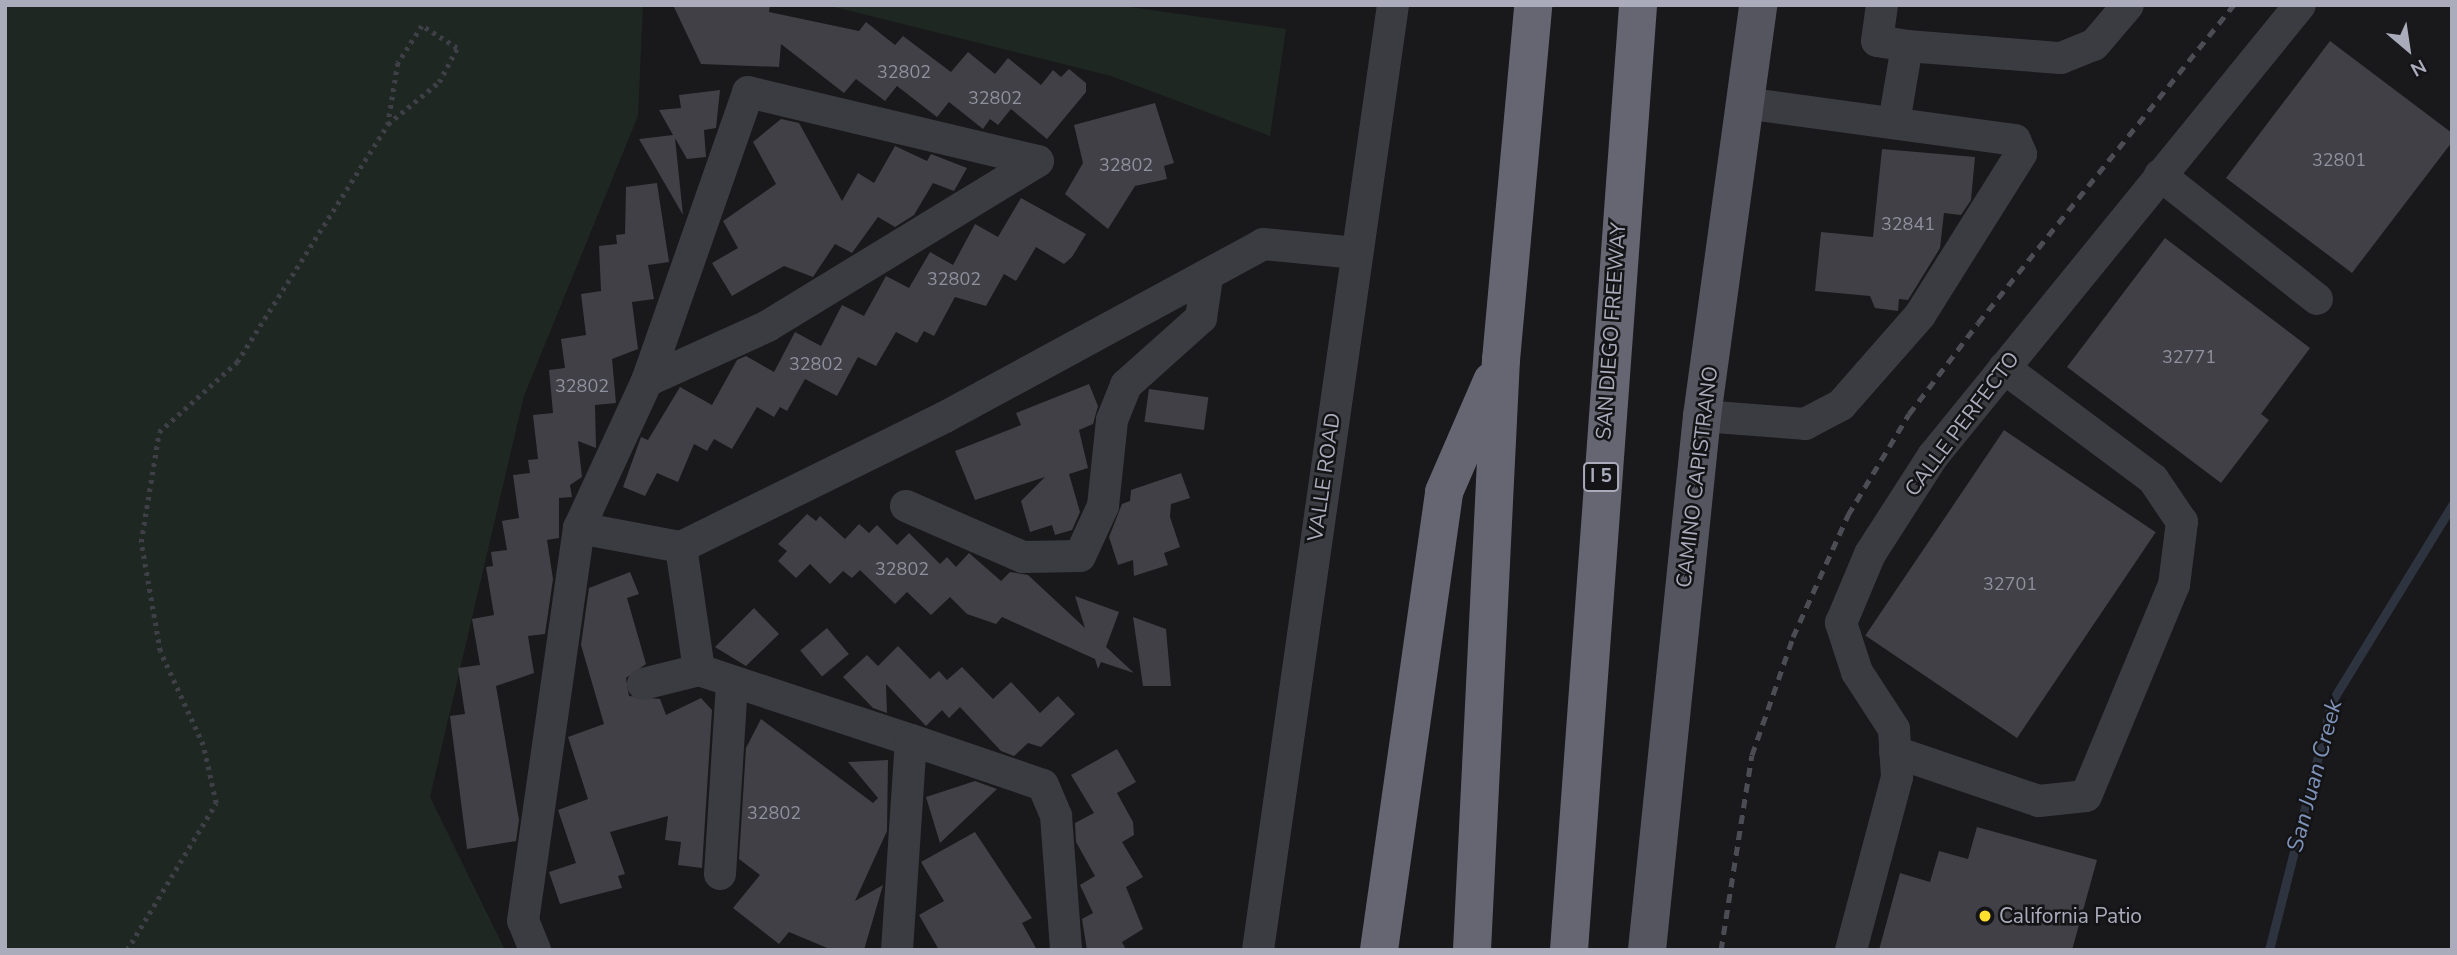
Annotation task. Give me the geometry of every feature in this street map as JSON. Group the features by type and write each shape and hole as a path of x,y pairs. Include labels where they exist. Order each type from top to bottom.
{"highway":[{"path":"1472,950 1501,360 1533,5"},
{"name":"SAN DIEGO FREEWAY","path":"1569,950 1638,5"},
{"path":"1378,950 1444,492 1501,360"}],"main road":[{"name":"CAMINO CAPISTRANO","path":"1647,950 1702,416 1758,5"}],"street":[{"name":"VALLE ROAD","path":"1258,950 1393,5"},
{"path":"1882,5 1877,41 1907,46 2062,58 2094,45 2128,5"},
{"name":"CALLE PERFECTO","path":"1851,950 1897,777 1894,729 1857,672 1841,623 1870,554 1933,456 2300,5"},
{"path":"1894,123 1907,46"},
{"path":"535,950 523,921 579,528 647,381 748,92 1038,161 768,326 647,381"},
{"path":"1702,416 1805,424 1841,405 1920,315 2021,154 2015,140 1746,103"},
{"path":"2161,176 2317,299"},
{"path":"579,528 681,547 945,417 1207,278 1263,244 1357,253"},
{"path":"906,506 1023,557 1080,556 1103,506 1112,420 1126,385 1201,318 1207,278"},
{"path":"1895,752 2039,801 2086,796 2174,584 2182,522 2153,479 2004,368"},
{"path":"681,547 699,670"},
{"path":"643,684 699,670 1043,785 1056,816 1066,950"},
{"path":"720,874 732,681"},
{"path":"897,950 911,740"}],"path":[{"path":"127,950 215,803 203,745 160,650 141,542 159,432 237,362 388,124 439,82 457,48 422,26 398,63 388,124"}],"shaded area":[{"path":"5,5 643,5 638,116 524,396 430,797 505,950 5,950"},
{"path":"826,5 1116,5 1286,29 1270,136 1111,76"}],"building":[{"path":"673,5 770,5 769,12 859,31 866,22 895,45 903,36 951,72 968,52 995,74 1008,58 1041,85 1053,70 1061,77 1069,69 1086,83 1086,92 1047,139 1011,109 998,125 990,119 983,129 949,102 937,117 897,86 885,101 856,79 844,93 781,44 779,67 701,64"},
{"path":"2330,41 2452,133 2452,142 2352,273 2226,178"},
{"path":"720,90 716,128 704,130 706,157 687,159 675,138 683,215 639,139 673,135 659,110 681,108 679,95"},
{"path":"1155,103 1174,163 1164,166 1167,179 1135,186 1108,229 1065,194 1083,163 1074,125"},
{"path":"781,119 799,123 842,201 858,173 874,183 895,146 927,161 931,154 967,168 954,191 933,183 914,215 895,227 878,217 852,253 835,244 813,277 784,266 732,296 712,263 738,248 723,221 776,184 753,142"},
{"path":"1882,149 1975,157 1971,200 1961,215 1944,213 1940,248 1908,300 1899,299 1898,311 1875,308 1870,296 1815,291 1821,232 1873,237"},
{"path":"657,183 669,262 648,265 654,299 632,302 638,349 612,359 616,403 595,405 596,448 578,441 582,477 570,485 572,497 559,498 559,538 547,540 553,579 545,634 528,636 534,673 496,686 519,820 516,841 467,849 450,716 465,714 458,668 480,665 472,619 494,615 486,567 493,566 491,552 507,550 502,521 519,518 513,475 530,473 528,460 538,459 533,415 553,413 549,370 565,368 561,339 586,335 581,294 601,291 599,246 617,244 616,235 625,234 626,187"},
{"path":"1021,198 1086,234 1072,257 1064,264 1036,247 1016,281 1004,274 986,306 955,297 934,336 924,331 917,343 896,332 876,366 858,357 837,396 805,379 787,411 780,407 774,417 757,407 732,449 714,439 707,451 694,444 678,482 657,473 645,496 623,487 641,437 648,440 680,387 712,405 737,360 746,356 774,372 795,332 821,346 842,305 864,316 886,276 909,288 930,252 953,265 975,224 998,237"},
{"path":"2165,238 2310,348 2261,414 2269,420 2221,483 2067,367"},
{"path":"1089,384 1098,406 1093,424 1079,430 1088,468 1069,474 1080,512 1072,530 1055,535 1052,525 1030,532 1021,501 1045,477 975,500 955,451 1021,425 1016,413"},
{"path":"1149,389 1208,397 1204,430 1144,422"},
{"path":"2004,430 2156,532 2017,738 1865,636"},
{"path":"1181,473 1190,498 1171,504 1170,517 1180,547 1164,553 1168,565 1134,576 1133,560 1118,565 1109,537 1122,504 1130,501 1131,490"},
{"path":"807,514 816,521 820,516 845,539 859,524 869,533 877,525 897,545 909,533 940,564 947,557 956,567 969,553 1001,581 1010,572 1028,575 1085,628 1075,596 1119,612 1106,647 1134,673 1101,662 1098,669 1095,659 1002,617 996,624 967,614 950,597 931,615 907,592 895,604 860,570 852,578 843,571 830,584 810,564 796,578 778,561 787,551 778,544"},
{"path":"630,572 639,594 627,598 646,664 626,678 629,696 660,699 666,715 701,698 712,710 702,868 678,865 681,842 665,840 668,816 610,832 625,874 618,876 622,888 560,904 549,872 576,863 558,810 588,799 568,737 604,724 581,645 589,588"},
{"path":"754,608 779,634 746,666 715,647"},
{"path":"1133,617 1166,629 1171,686 1143,686"},
{"path":"827,628 849,654 822,677 800,650"},
{"path":"898,646 930,679 939,671 947,680 962,667 993,699 1011,682 1040,713 1058,696 1075,714 1041,747 1028,743 1014,756 1001,751 960,707 949,718 942,710 926,726 886,684 887,713 873,708 843,677 867,655 878,666"},
{"path":"761,719 873,803 878,798 848,762 888,760 887,831 855,901 883,885 864,950 832,950 789,932 779,944 733,908 760,875 739,859 746,748"},
{"path":"1117,749 1136,782 1117,793 1133,822 1134,835 1122,842 1143,877 1126,887 1143,929 1122,942 1126,950 1087,950 1082,919 1093,913 1080,885 1095,876 1076,842 1075,823 1094,813 1071,775"},
{"path":"975,781 997,789 940,843 926,797"},
{"name":"California Patio","path":"1977,827 2097,860 2072,950 1879,950 1900,873 1930,882 1939,851 1968,859"},
{"path":"975,832 1032,918 1022,923 1037,950 939,950 919,915 944,901 921,862"}],"waterway":[{"name":"San Juan Creek","path":"2269,950 2332,701 2452,505"}],"railway":[{"path":"1721,950 1752,755 1793,637 1848,515 1909,414 1978,323 2234,5"}],"place":[{"name":"California Patio","path":"1985,916"}]}
